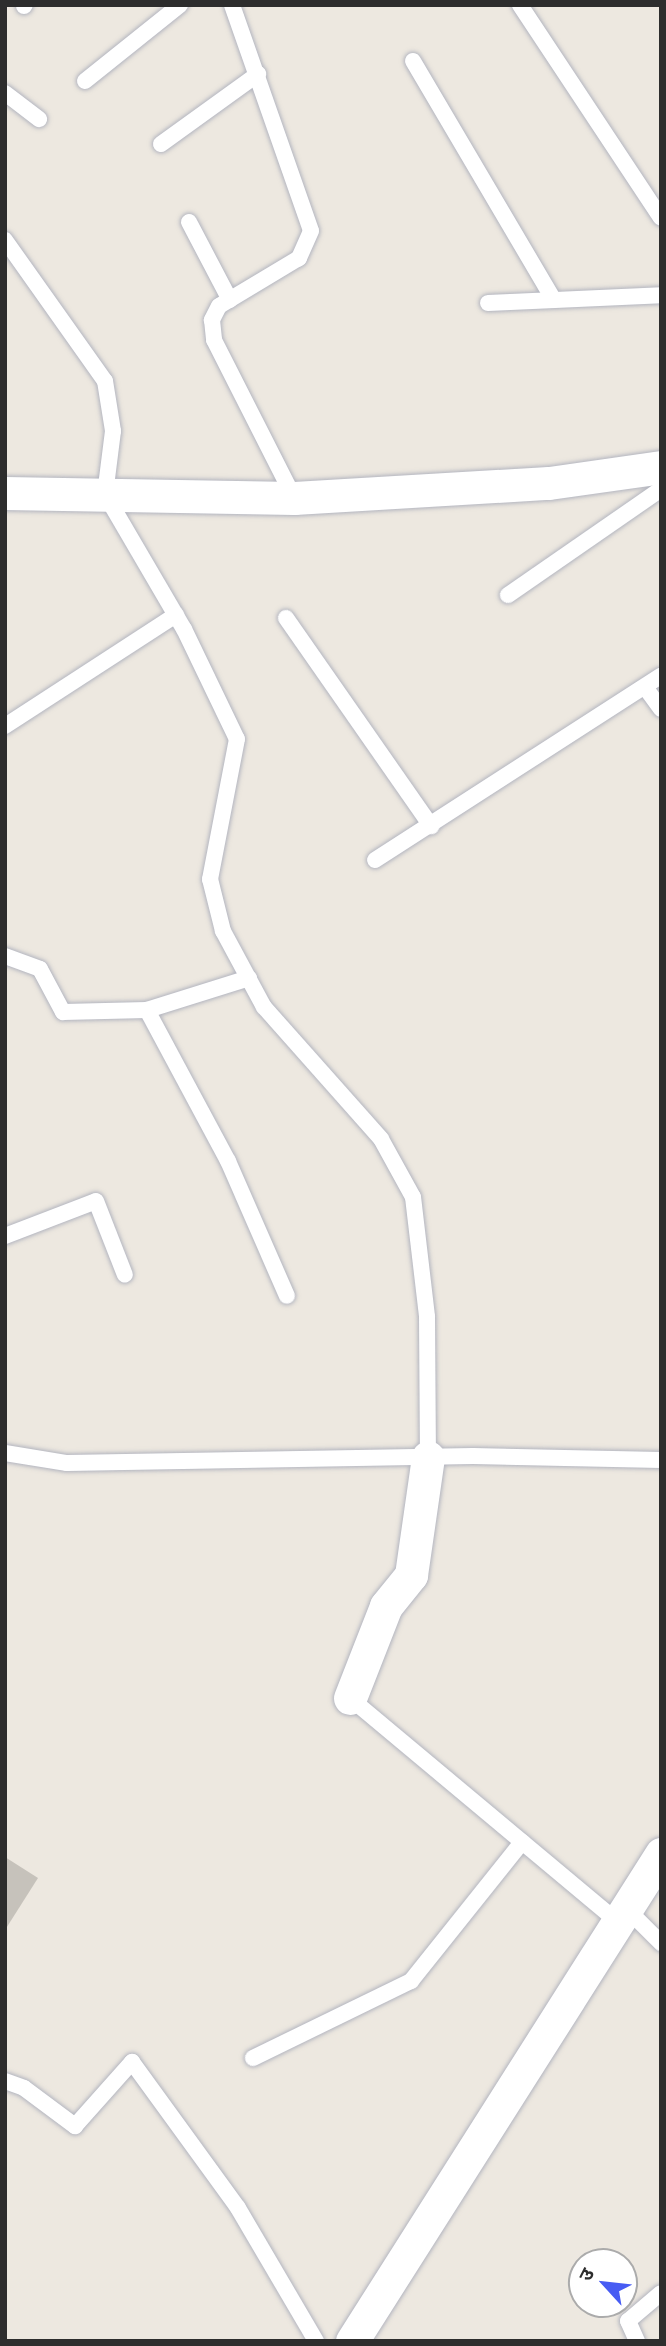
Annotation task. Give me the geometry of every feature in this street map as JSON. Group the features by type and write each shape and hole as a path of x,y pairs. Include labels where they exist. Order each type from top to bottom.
{"street":[{"path":"5,493 294,498 550,483 661,467"},
{"path":"350,1698 386,1606 411,1575 428,1457"},
{"path":"352,2341 624,1917 661,1854"}],"lane":[{"path":"85,81 180,5"},
{"path":"232,5 311,231 299,258 230,300 212,320 214,341 294,498"},
{"path":"520,5 661,218"},
{"path":"413,61 554,300"},
{"path":"161,144 258,74"},
{"path":"5,93 39,120"},
{"path":"189,222 230,300"},
{"path":"5,240 105,381 113,431 105,494 176,615 237,739 210,879 223,931 264,1007 381,1139 413,1197 427,1317 428,1457"},
{"path":"488,303 661,295"},
{"path":"508,594 661,489"},
{"path":"5,726 176,615"},
{"path":"286,618 431,826"},
{"path":"376,860 661,676"},
{"path":"645,687 661,709"},
{"path":"5,956 40,969 63,1012 147,1010 249,978"},
{"path":"147,1010 228,1161 288,1296"},
{"path":"5,1236 96,1201 125,1275"},
{"path":"5,1453 67,1463 428,1457 661,1460"},
{"path":"350,1698 522,1842 661,1943"},
{"path":"253,2058 411,1980 522,1842"},
{"path":"5,2081 24,2088 75,2126 132,2062 238,2208 316,2341"},
{"path":"638,2341 628,2321 661,2292"}],"building":[{"path":"5,1857 38,1878 5,1930"}]}
